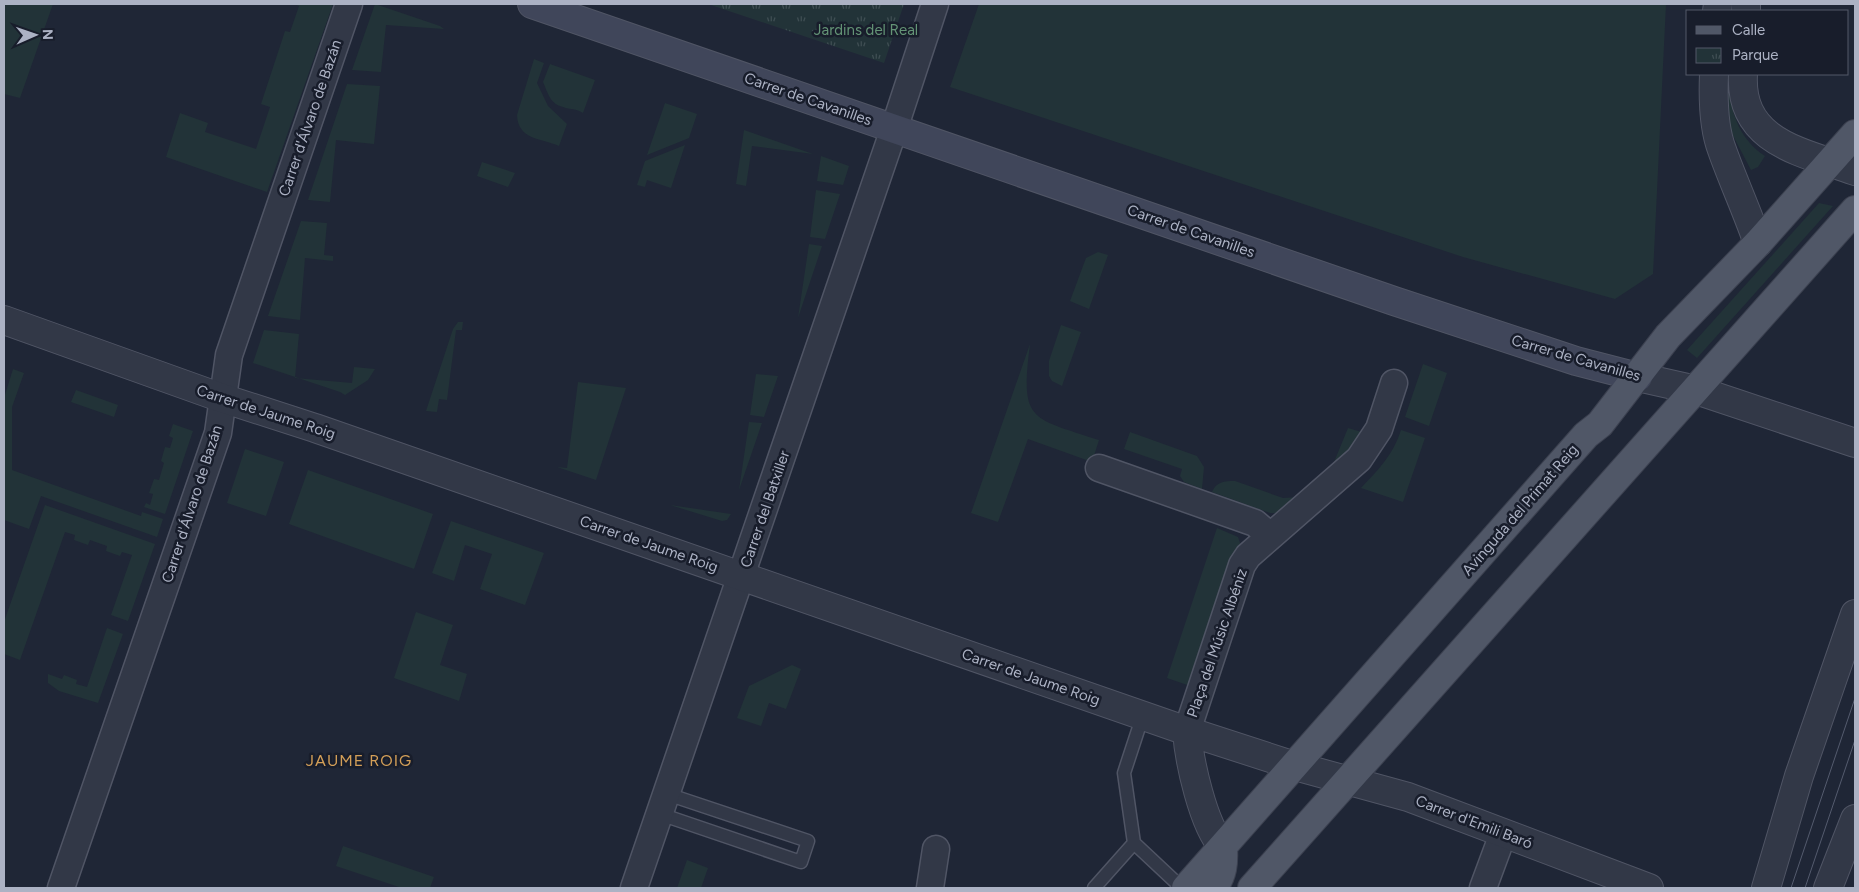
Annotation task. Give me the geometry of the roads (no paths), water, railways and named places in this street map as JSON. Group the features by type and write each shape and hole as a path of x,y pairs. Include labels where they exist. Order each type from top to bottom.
{"main road":[{"name":"Carrer de Cavanilles","path":"532,4 1403,304 1576,361 1638,376"},
{"name":"Avinguda del Primat Reig","path":"1184,888 1295,766 1586,435 1600,424 1668,336 1758,243 1843,167 1855,134"},
{"path":"1252,888 1855,210"},
{"path":"1213,888 1220,880 1224,865 1223,847"}],"street":[{"name":"Carrer d'Álvaro de Bazán","path":"61,888 218,433 228,355 349,4"},
{"name":"Carrer del Batxiller","path":"634,888 935,4"},
{"path":"1714,75 1713,94 1721,149 1748,211 1758,243"},
{"path":"1743,75 1742,87 1746,104 1752,119 1764,133 1789,147 1843,167"},
{"name":"Carrer de Jaume Roig","path":"4,320 222,398 325,431 1143,716 1295,766"},
{"name":"Carrer de Cavanilles","path":"1638,376 1696,390 1855,443"},
{"name":"Plaça del Músic Albéniz","path":"1187,731 1242,565 1248,556 1359,459 1370,446 1379,429 1394,383"},
{"path":"1099,468 1255,523 1270,536"},
{"path":"1766,888 1799,776 1855,614"},
{"path":"1187,731 1188,748 1209,825 1214,838 1223,847"},
{"name":"Carrer d'Emili Baró","path":"1295,766 1408,797 1649,888"},
{"path":"1828,888 1855,819"},
{"path":"1483,888 1503,834"},
{"path":"930,888 936,849"}],"lane":[{"path":"1143,716 1124,778 1134,843 1184,888"},
{"path":"663,804 808,841 801,862 663,804"},
{"path":"1094,888 1134,843"}],"tram line":[{"path":"1791,888 1855,698"},
{"path":"1805,888 1855,740"}],"district":[{"name":"JAUME ROIG","path":"359,760"}],"park label":[{"name":"Jardins del Real","path":"866,30"}]}
